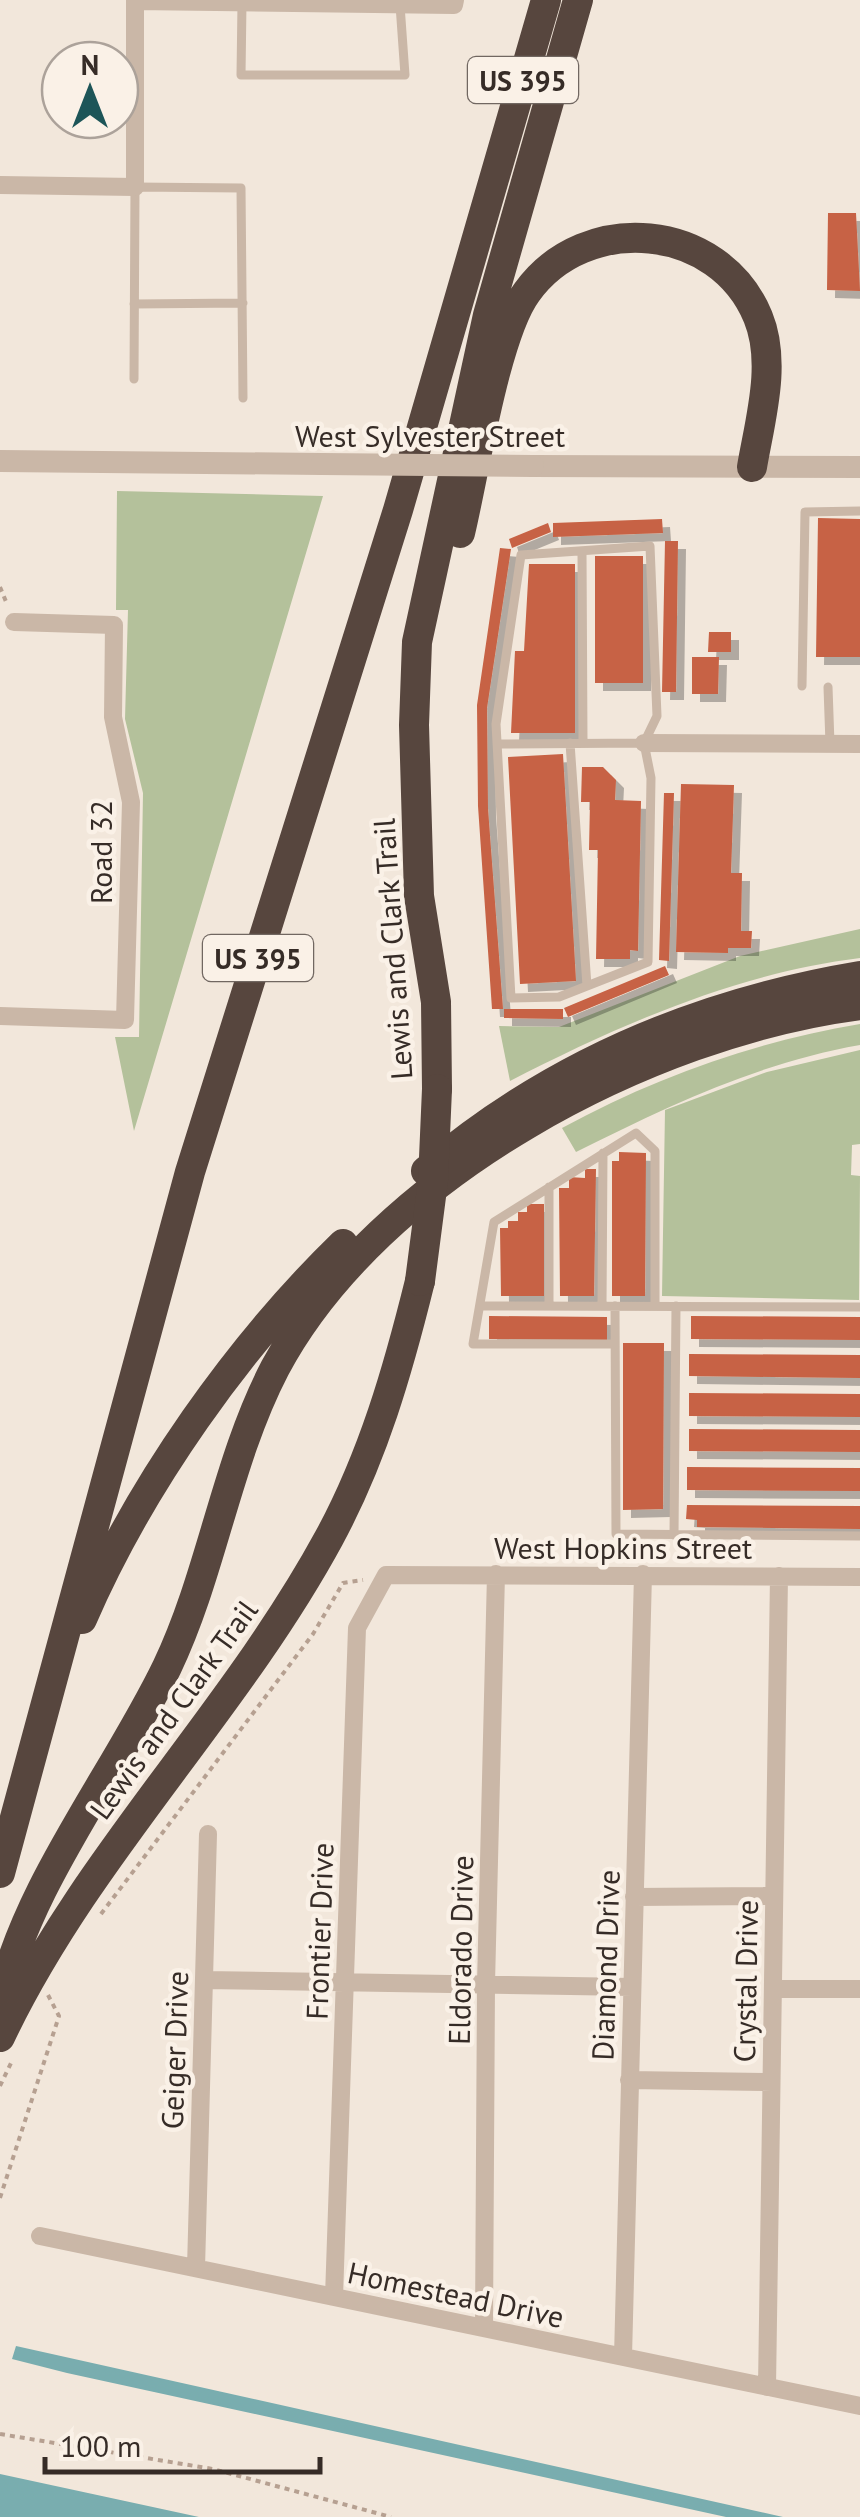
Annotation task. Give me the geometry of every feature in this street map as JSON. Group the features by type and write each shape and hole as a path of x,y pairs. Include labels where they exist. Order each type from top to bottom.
{"highway":[{"name":"US 395","path":"0,1873 190,1172 398,510 546,0"},
{"name":"Lewis and Clark Trail","path":"8,2046 71,1911 274,1629 331,1536 377,1431 420,1282 433,1181 437,1089 436,1002 419,896 414,725 417,642 484,334 578,0"},
{"path":"414,725 431,678 446,592 507,337 524,294 544,270 588,244 642,236 687,247 727,274 758,317 765,343 766,375 752,467"},
{"path":"29,1760 88,1606 144,1501 243,1352 287,1301 368,1221 464,1139 527,1095 607,1052 706,1012 792,988 860,976"},
{"path":"0,2004 35,1909 133,1738 170,1660 241,1448 276,1368 338,1276 376,1237 471,1161 538,1118 712,1038 796,1014 860,1005"}],"street":[{"path":"0,185 136,187 136,1 400,6 454,5 455,0"},
{"name":"West Sylvester Street","path":"0,461 860,467"},
{"name":"Road 32","path":"0,1016 125,1020 131,802 113,717 114,625 14,622"},
{"path":"644,743 860,744"},
{"name":"West Hopkins Street","path":"384,1578 496,1574 860,1576"},
{"name":"Eldorado Drive","path":"484,2328 486,1984 496,1574"},
{"name":"Diamond Drive","path":"623,2357 642,1574"},
{"name":"Crystal Drive","path":"767,2387 779,1576"},
{"name":"Frontier Drive","path":"334,2297 357,1628 384,1578"},
{"name":"Geiger Drive","path":"196,2268 208,1834"},
{"path":"634,1897 774,1896"},
{"path":"204,1980 632,1986"},
{"path":"772,1989 860,1989"},
{"path":"630,2080 771,2082"},
{"name":"Homestead Drive","path":"40,2236 860,2406"}],"lane":[{"path":"242,3 242,76 404,75 400,6"},
{"path":"134,379 136,187 240,188 243,398"},
{"path":"134,304 243,304"},
{"path":"802,686 805,512 860,510"},
{"path":"650,546 658,716 644,743 651,778 648,962 560,997 510,998 496,724 522,555 582,551 650,546"},
{"path":"582,551 583,742"},
{"path":"828,687 830,744"},
{"path":"570,742 587,986"},
{"path":"497,744 644,743"},
{"path":"615,1344 474,1344 494,1222 636,1133 656,1151 655,1306"},
{"path":"602,1306 603,1153"},
{"path":"549,1187 549,1306"},
{"path":"480,1306 860,1307"},
{"path":"615,1306 616,1534 860,1536"},
{"path":"674,1535 676,1306"}],"path":[{"path":"100,1916 313,1634 343,1584 384,1578"},
{"path":"0,2198 60,2016 46,1991 38,2007"},
{"path":"0,2086 8,2046"},
{"path":"0,2434 230,2473 391,2517"}],"green space":[{"path":"117,491 323,496 134,1131 115,1037 139,1037 143,793 125,719 128,610 116,610"},
{"path":"860,929 860,958 769,976 680,1004 593,1040 510,1081 499,1026 559,1027 740,956"},
{"path":"860,1024 860,1045 750,1075 679,1103 576,1152 562,1128 633,1093 706,1064 782,1041"},
{"path":"860,1050 860,1144 852,1145 851,1175 860,1176 859,1300 662,1296 665,1110 767,1072"}],"water":[{"path":"16,2346 783,2517 726,2517 67,2373 12,2359"},
{"path":"0,2474 199,2517 0,2517"}],"building":[{"path":"828,213 856,213 860,291 827,290"},
{"path":"818,518 860,519 860,657 816,657"},
{"path":"662,519 663,533 553,537 553,523"},
{"path":"548,523 551,532 512,548 509,539"},
{"path":"665,541 678,541 676,692 662,692"},
{"path":"500,548 511,549 487,708 488,809 503,1009 492,1009 478,806 477,705"},
{"path":"595,556 643,556 643,683 595,683"},
{"path":"529,564 575,564 575,733 511,733 515,651 524,651"},
{"path":"709,632 731,632 731,652 708,652"},
{"path":"692,657 719,657 718,694 692,694"},
{"path":"563,754 576,981 520,984 508,757"},
{"path":"582,767 603,767 616,780 615,800 641,801 638,951 630,950 630,959 596,959 598,850 589,850 590,802 581,802"},
{"path":"681,784 734,785 731,873 742,873 741,931 752,931 751,948 728,948 728,953 676,952"},
{"path":"664,793 674,793 669,961 659,960"},
{"path":"665,966 669,975 568,1017 564,1008"},
{"path":"504,1009 563,1009 563,1019 504,1018"},
{"path":"619,1152 646,1153 645,1296 612,1296 612,1161 619,1161"},
{"path":"585,1169 596,1169 594,1296 560,1296 559,1188 569,1188 569,1177 585,1178"},
{"path":"527,1204 544,1204 544,1296 501,1296 500,1228 508,1228 508,1221 518,1221 518,1212 527,1212"},
{"path":"489,1316 607,1317 607,1340 489,1339"},
{"path":"691,1316 860,1317 860,1340 691,1339"},
{"path":"623,1343 664,1343 663,1509 623,1510"},
{"path":"689,1354 860,1355 860,1378 689,1376"},
{"path":"689,1393 860,1394 860,1417 689,1416"},
{"path":"689,1429 860,1430 860,1452 689,1451"},
{"path":"687,1467 860,1468 860,1491 687,1490"},
{"path":"687,1505 860,1506 860,1529 697,1527 697,1520 686,1519"}]}
